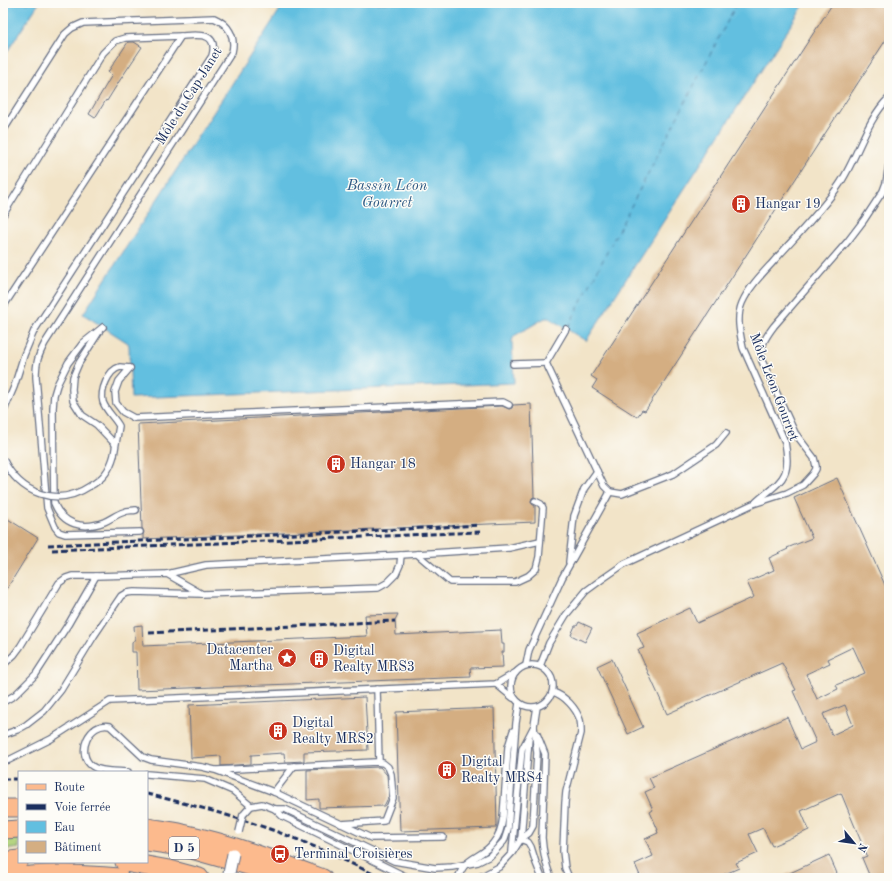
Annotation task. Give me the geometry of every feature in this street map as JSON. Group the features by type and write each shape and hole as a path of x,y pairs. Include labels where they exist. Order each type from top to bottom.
{"highway":[{"path":"3,862 18,860"},
{"path":"130,863 169,870 199,878"},
{"path":"12,878 50,875 87,875 119,878"}],"main road":[{"path":"3,808 18,808"},
{"path":"148,827 236,844 323,878"},
{"path":"3,830 18,829"},
{"name":"D 5","path":"148,842 181,847 259,869 282,878"}],"street":[{"path":"228,878 236,844"}],"lane":[{"name":"Môle du Cap Janet","path":"3,131 65,34 72,28 83,23 214,18 226,26 233,38 234,45 232,52 45,343 38,356 36,366 47,508 56,528 59,532 65,534 140,532"},
{"name":"Môle du Cap Janet","path":"3,215 103,53 115,41 125,38 201,34 210,39 213,46 212,56 34,332 4,411"},
{"path":"3,307 181,36"},
{"name":"Môle Léon Gourret","path":"754,504 782,480 786,474 787,453 785,442 743,348 739,322 741,305 757,279 836,189 851,164 873,119 889,98"},
{"name":"Môle Léon Gourret","path":"540,666 549,643 566,615 586,591 601,580 624,564 754,504 787,493 803,485 816,470 814,458 795,433 762,361 762,347 765,339 774,326 848,241 864,220 883,192 889,164"},
{"path":"115,444 97,425 82,415 73,401 73,377 78,364 103,327 83,343 68,363 54,394 54,503 61,515 74,525 90,526 105,522 123,512 136,510"},
{"path":"546,363 566,329"},
{"path":"513,364 546,363"},
{"path":"546,363 596,471 604,486 610,492 622,494 673,474 716,445 726,433"},
{"path":"3,459 20,483 39,493 51,496 74,494 85,490 96,483 106,473 112,464 115,444 119,431 117,422 109,412 104,402 102,390 113,372 120,367 130,368 119,381 115,392 116,403 123,412 134,418 503,402 509,405"},
{"path":"569,566 574,516 584,489 596,471"},
{"path":"526,665 529,650 562,578 610,492"},
{"path":"417,554 450,582 515,582 528,576 536,569 539,557 543,508 541,504 535,501"},
{"path":"3,665 20,647 59,583 72,576 167,574 206,565 509,548 540,541"},
{"path":"3,735 26,725 44,711 61,690 94,636 121,596 126,593 202,594 378,588 387,583 396,574 400,565 401,555"},
{"path":"167,574 202,594"},
{"path":"3,702 15,695 36,674 69,623 96,576"},
{"path":"3,761 9,760 51,739 110,701 496,684 526,665 540,666 546,669 553,680 554,686 553,692 547,702 537,707 527,707 496,684"},
{"path":"274,809 285,809 394,861 435,868 452,867 478,862 490,856 504,841 508,829 517,701 512,693 511,686 515,673"},
{"path":"377,689 379,762"},
{"path":"553,692 566,700 574,709 580,719 581,726 581,733 566,792 565,803 562,851 565,868 569,878"},
{"path":"512,853 522,749 534,726 537,707"},
{"path":"458,878 461,870 466,864 493,844 498,837 502,826 508,747 516,723"},
{"path":"118,771 98,769 91,766 86,760 86,741 91,733 99,727 106,725 110,726 143,757 151,760 215,770 274,792 371,838 443,837"},
{"path":"477,878 499,867 512,853 521,839 529,833 533,826 538,753 534,726"},
{"path":"534,726 545,754 542,838 545,863 551,878"},
{"path":"521,839 530,735"},
{"path":"215,770 376,762 383,763 388,767 391,774 393,798 384,821 341,824"},
{"path":"274,792 294,766"},
{"path":"148,774 205,779 233,791 252,806"},
{"path":"236,844 243,815 252,806 262,804 274,809 282,816 409,878"},
{"path":"504,841 514,838 528,842 542,878"}],"green space":[{"path":"18,838 18,848 3,850 3,840"}],"water":[{"path":"3,3 39,3 3,58"},
{"name":"Bassin Léon Gourret","path":"273,3 805,3 586,341 549,318 545,318 514,336 512,341 514,383 131,398 128,343 83,314 281,8"}],"building":[{"name":"Hangar 19","path":"833,3 889,3 889,35 645,411 642,410 637,417 592,388 597,380 591,376"},
{"path":"128,42 134,42 142,47 95,118 89,114 112,75 108,72"},
{"name":"Hangar 18","path":"531,404 534,497 531,501 535,506 535,522 143,539 144,532 142,528 138,424 502,406 509,409 512,408 513,405"},
{"path":"837,478 889,594 889,878 877,878 876,875 870,877 862,858 867,856 841,793 801,811 809,830 772,846 763,828 749,834 758,853 736,863 739,868 716,878 641,878 635,864 653,856 645,839 658,833 650,812 653,810 645,792 654,788 649,778 787,717 801,749 816,742 793,691 796,690 782,663 667,714 638,650 644,648 637,633 690,608 697,623 754,597 747,582 774,570 769,558 788,549 787,548 812,538 794,498","holes":["853,647 865,673 836,685 838,689 817,699 806,674 830,663 828,659","845,705 853,725 832,735 823,714"]},
{"path":"3,516 38,538 3,595"},
{"name":"Digital Realty MRS3","path":"398,614 395,620 396,635 501,630 502,644 504,644 504,652 502,652 503,667 470,668 471,677 137,690 136,652 132,652 132,643 135,639 134,626 142,625 143,646 367,636 365,615"},
{"path":"579,622 592,628 585,642 571,635 575,626 577,626"},
{"path":"612,659 643,727 628,734 597,666"},
{"name":"Digital Realty MRS2","path":"365,697 368,750 304,752 304,761 285,762 284,753 251,755 251,764 221,766 221,756 191,758 189,705"},
{"name":"Digital Realty MRS4","path":"494,708 496,828 400,831 396,712"},
{"path":"380,767 387,775 389,796 384,806 319,808 319,799 307,800 307,770"},
{"path":"829,855 839,878 779,878"}],"ferry route":[{"path":"568,327 737,3"}],"railway":[{"path":"48,545 479,525"},
{"path":"52,550 480,532"},
{"path":"149,633 395,621"},
{"path":"3,779 18,779"},
{"path":"148,794 217,812 274,830 320,849 381,878"}],"place":[{"name":"Hangar 19","path":"741,204"},
{"name":"Hangar 18","path":"336,464"},
{"name":"Datacenter Martha","path":"287,658"},
{"name":"Digital Realty MRS3","path":"319,659"},
{"name":"Digital Realty MRS2","path":"278,731"},
{"name":"Digital Realty MRS4","path":"447,770"},
{"name":"Terminal Croisières","path":"280,854"}]}
